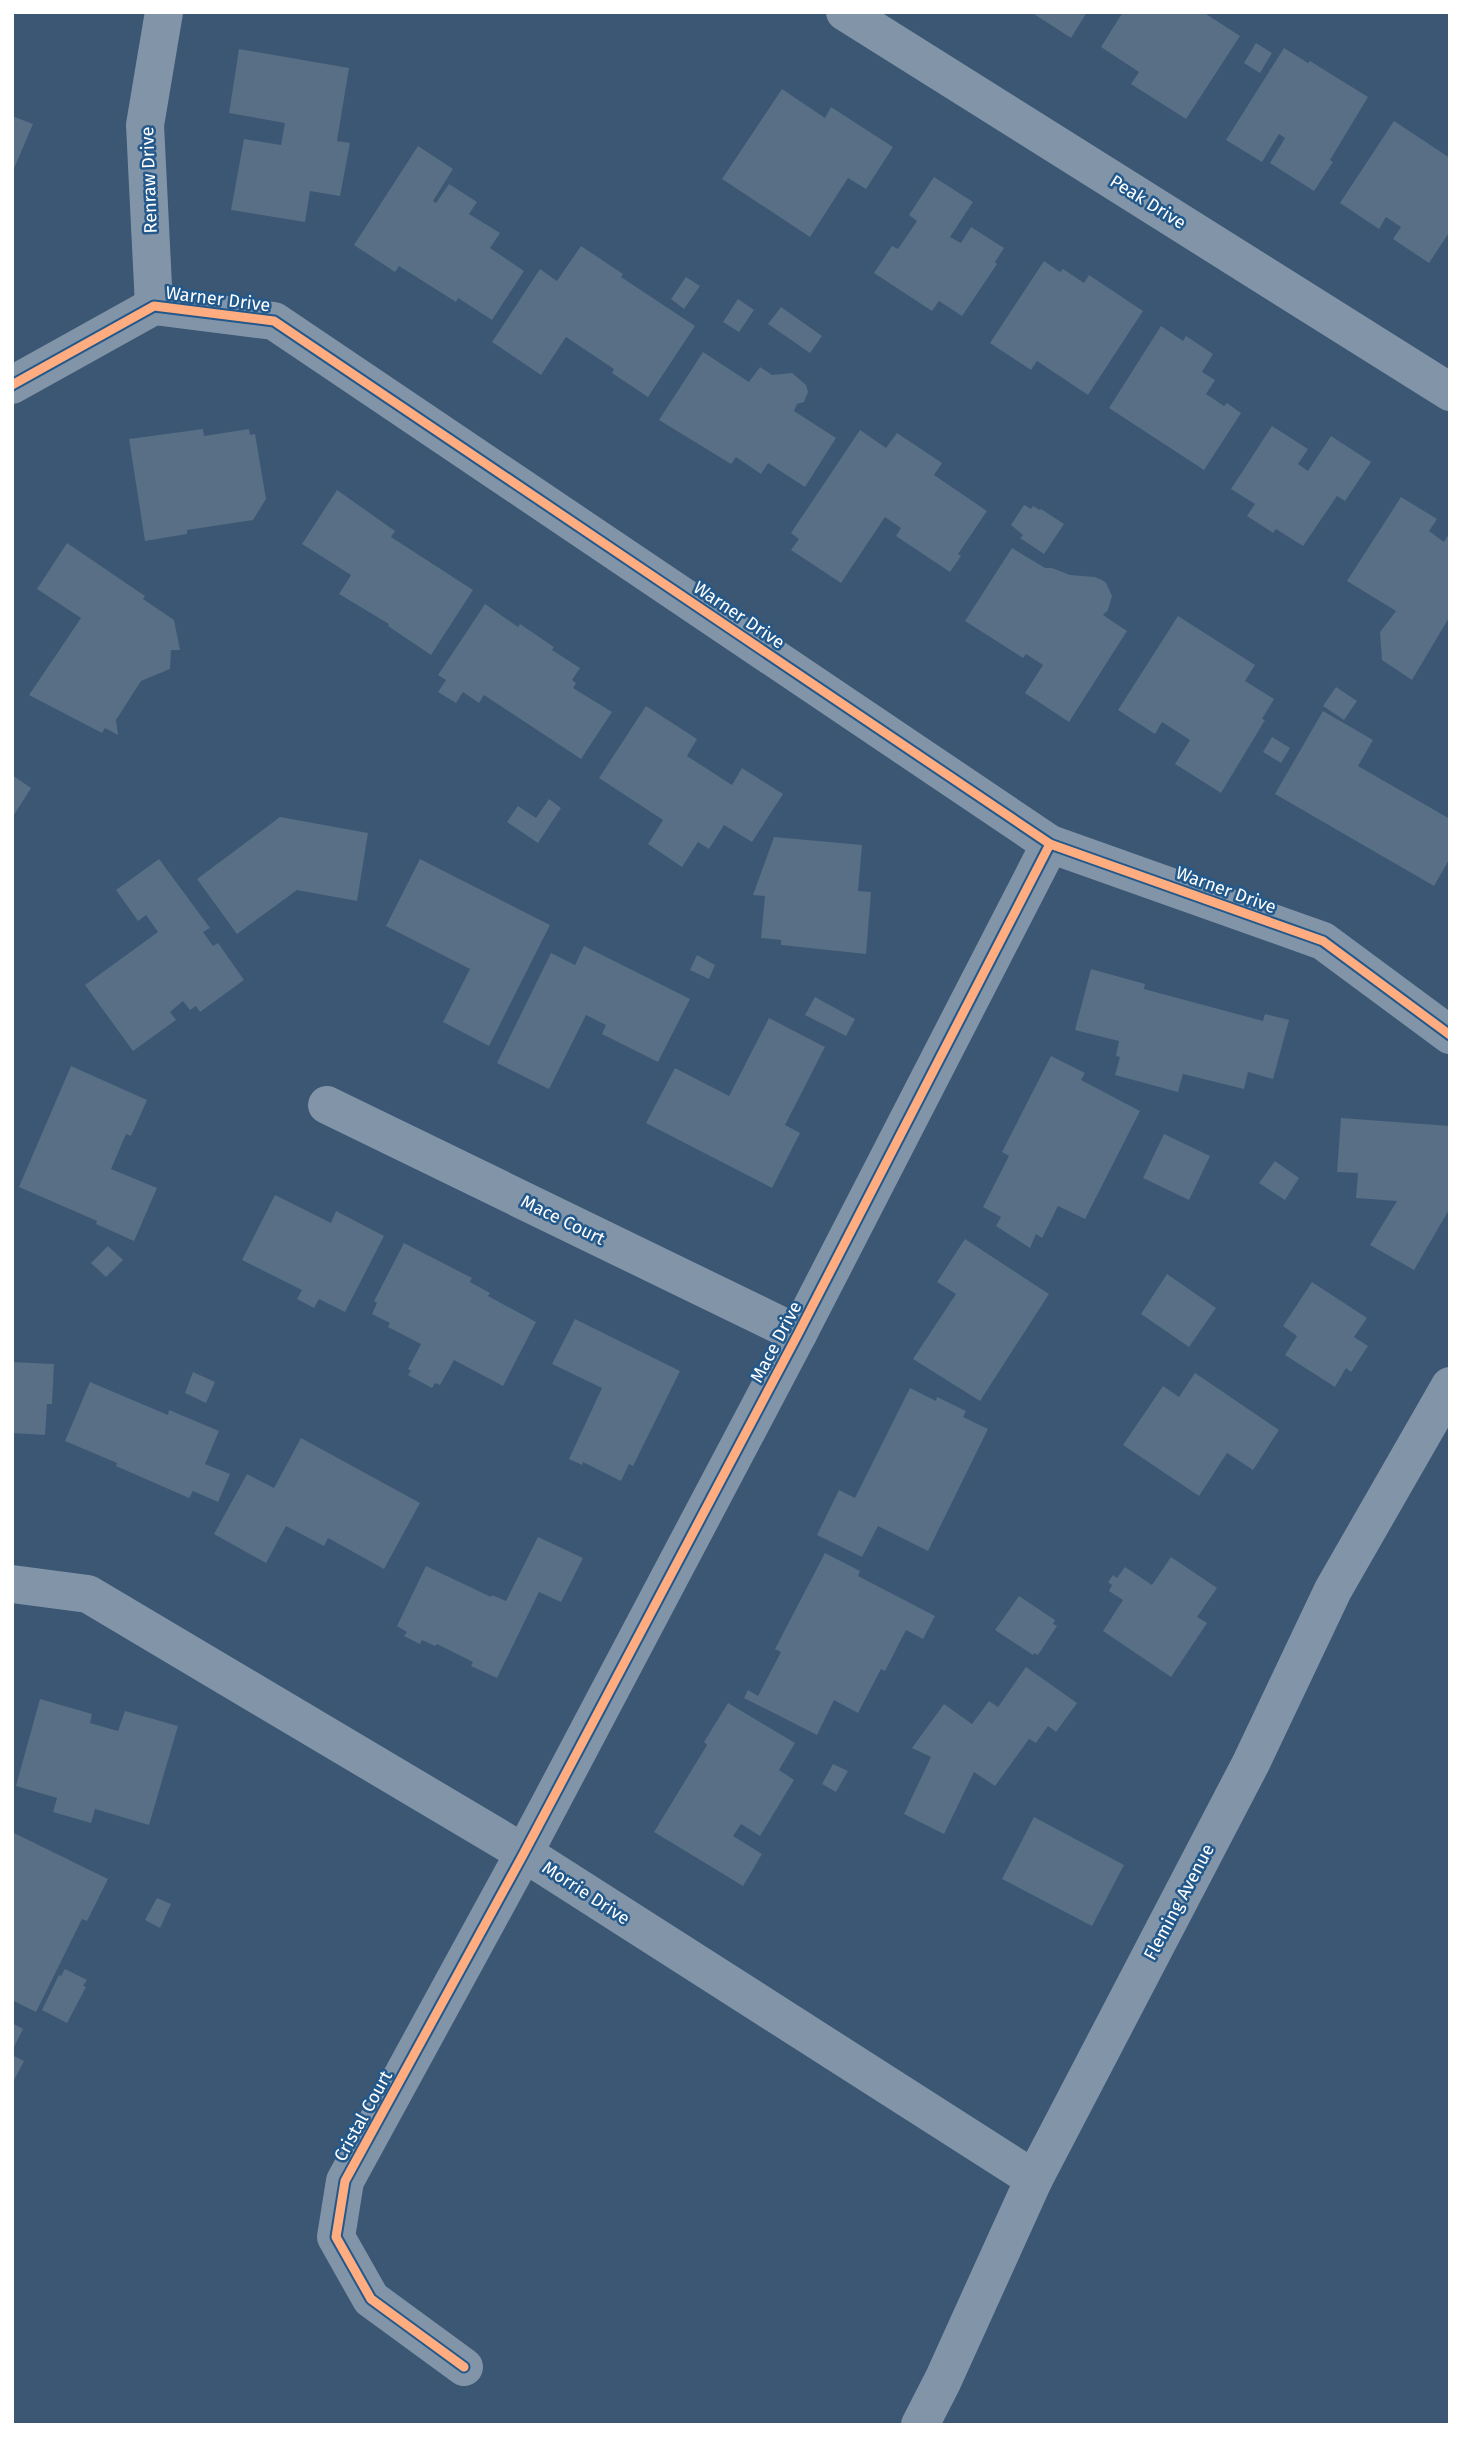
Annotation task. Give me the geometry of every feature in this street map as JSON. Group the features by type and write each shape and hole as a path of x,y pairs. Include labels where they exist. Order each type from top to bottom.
{"street":[{"name":"Renraw Drive","path":"153,306 145,125 164,12"},
{"name":"Peak Drive","path":"845,12 1450,392"},
{"name":"Warner Drive","path":"12,384 153,306 274,321 1050,844 1323,941 1450,1035"},
{"name":"Mace Drive","path":"524,1853 798,1334 1050,844"},
{"name":"Mace Court","path":"327,1105 798,1334"},
{"name":"Fleming Avenue","path":"920,2425 943,2381 1034,2179 1251,1763 1333,1590 1450,1386"},
{"name":"Morrie Drive","path":"12,1584 88,1594 524,1853 1034,2179"},
{"name":"Cristal Court","path":"464,2367 371,2299 336,2237 345,2181 524,1853"}],"building":[{"path":"1031,12 1087,12 1071,38"},
{"path":"1123,12 1203,12 1240,36 1186,119 1131,84 1139,72 1101,47"},
{"path":"1256,43 1272,53 1260,73 1244,63"},
{"path":"1284,48 1368,97 1314,191 1270,163 1285,138 1279,134 1262,162 1226,140"},
{"path":"239,49 349,68 337,141 350,143 340,196 310,191 305,222 231,210 244,139 281,145 285,123 229,113"},
{"path":"782,89 825,118 831,107 893,147 866,189 848,178 810,237 722,179"},
{"path":"12,116 33,124 12,173"},
{"path":"1394,121 1450,158 1450,231 1429,263 1393,239 1401,227 1386,217 1379,229 1340,203"},
{"path":"418,146 453,169 433,201 436,203 449,184 477,202 469,214 500,233 490,248 524,271 492,320 458,298 456,302 399,266 395,272 354,245"},
{"path":"934,177 973,202 950,237 961,243 971,227 1004,248 995,262 997,264 962,316 939,301 932,311 874,273 892,246 898,249 917,221 909,215"},
{"path":"581,246 623,274 621,277 695,326 648,397 612,373 614,369 566,337 541,375 492,342 540,269 557,281"},
{"path":"1044,261 1060,272 1063,269 1084,283 1089,275 1143,311 1088,395 1037,361 1031,370 990,343"},
{"path":"686,277 700,286 684,309 671,299"},
{"path":"738,299 754,310 739,332 723,322"},
{"path":"781,307 822,336 810,353 768,324"},
{"path":"1161,326 1183,341 1186,336 1213,354 1202,372 1215,380 1206,394 1224,406 1227,403 1241,413 1204,470 1109,408"},
{"path":"703,352 749,382 760,367 772,375 792,373 806,385 808,392 804,402 797,404 794,411 836,438 805,487 768,463 761,474 736,457 731,464 659,420"},
{"path":"1272,426 1308,449 1298,464 1308,471 1331,436 1371,462 1345,501 1337,496 1303,546 1276,529 1273,533 1247,516 1255,504 1231,489"},
{"path":"203,429 204,436 249,429 250,435 255,434 266,499 253,520 187,530 187,534 145,541 129,439"},
{"path":"860,430 886,448 897,433 942,463 934,475 987,511 958,554 961,556 950,572 896,536 901,528 885,517 841,583 791,550 799,539 791,533"},
{"path":"337,490 395,531 391,537 473,590 431,655 388,626 389,624 339,594 351,575 302,544"},
{"path":"1401,497 1437,519 1429,531 1444,542 1450,532 1450,616 1412,680 1382,660 1380,632 1396,611 1347,581"},
{"path":"1024,505 1031,509 1033,506 1041,509 1064,524 1044,554 1020,538 1023,535 1011,525"},
{"path":"67,543 145,596 143,599 174,620 180,650 171,650 170,669 141,681 116,720 118,735 105,728 102,733 29,695 81,618 37,589"},
{"path":"1012,548 1045,568 1102,580 1112,596 1108,610 1103,615 1127,631 1069,722 1025,693 1043,665 1026,654 1023,658 965,621"},
{"path":"485,604 518,627 520,624 580,668 572,680 576,683 573,688 612,712 581,759 484,695 479,703 463,692 456,703 438,692 446,680 438,675"},
{"path":"1178,616 1255,665 1245,681 1274,699 1262,719 1265,720 1221,793 1175,764 1190,740 1162,722 1155,734 1118,710"},
{"path":"1336,687 1357,701 1344,720 1323,706"},
{"path":"646,706 697,739 687,756 732,785 742,768 783,794 752,842 724,825 709,849 698,842 682,867 648,844 663,820 599,778"},
{"path":"1323,711 1373,740 1358,766 1450,819 1450,858 1434,886 1275,794"},
{"path":"1272,737 1290,748 1281,763 1263,752"},
{"path":"12,775 31,788 12,818"},
{"path":"549,799 561,808 538,843 507,822 518,806 536,818"},
{"path":"280,817 368,833 357,901 297,890 237,934 197,879"},
{"path":"774,837 862,845 858,891 871,892 866,954 781,945 781,940 761,938 765,896 753,895"},
{"path":"159,859 210,928 203,932 213,946 218,943 244,980 200,1012 196,1006 190,1010 183,1001 170,1012 176,1020 133,1051 85,985 158,932 146,915 138,921 116,890"},
{"path":"420,859 550,925 489,1046 443,1022 470,969 386,926"},
{"path":"584,946 690,999 658,1062 602,1034 606,1025 586,1015 549,1089 497,1063 551,953 575,965"},
{"path":"697,955 715,965 709,979 690,970"},
{"path":"1091,969 1145,984 1144,989 1263,1021 1265,1014 1289,1020 1273,1079 1248,1072 1244,1089 1183,1074 1178,1092 1115,1075 1120,1057 1116,1056 1119,1041 1075,1030"},
{"path":"815,997 855,1019 846,1036 805,1015"},
{"path":"769,1018 825,1047 785,1125 800,1133 772,1188 646,1123 675,1068 729,1096"},
{"path":"1051,1056 1085,1073 1081,1080 1140,1111 1085,1219 1058,1206 1042,1238 1036,1234 1030,1248 996,1226 1001,1217 983,1207 1009,1156 1002,1152"},
{"path":"71,1066 147,1100 131,1136 126,1134 111,1169 157,1188 134,1241 96,1224 97,1221 19,1187"},
{"path":"1341,1118 1450,1126 1450,1208 1414,1270 1370,1245 1397,1201 1356,1198 1358,1173 1337,1172"},
{"path":"1164,1134 1210,1156 1189,1200 1143,1178"},
{"path":"1275,1161 1299,1178 1285,1200 1259,1183"},
{"path":"275,1195 331,1223 336,1211 384,1236 345,1312 319,1299 314,1308 297,1299 302,1290 242,1260"},
{"path":"965,1239 1049,1294 980,1401 913,1359 956,1294 937,1282"},
{"path":"404,1243 472,1278 470,1282 490,1293 488,1296 536,1322 503,1386 454,1360 440,1385 435,1383 432,1388 408,1375 411,1371 408,1369 421,1344 388,1327 390,1323 372,1314 377,1303 374,1301"},
{"path":"108,1246 123,1260 106,1277 91,1263"},
{"path":"1167,1274 1216,1308 1189,1347 1141,1314"},
{"path":"1312,1282 1367,1318 1354,1337 1368,1346 1351,1372 1346,1368 1335,1387 1285,1355 1297,1336 1283,1326"},
{"path":"575,1319 680,1371 633,1466 629,1464 621,1481 583,1462 582,1465 569,1459 602,1388 552,1364"},
{"path":"12,1362 54,1364 52,1404 47,1404 45,1435 12,1433"},
{"path":"193,1372 215,1382 206,1403 185,1393"},
{"path":"1195,1373 1279,1430 1253,1470 1227,1453 1199,1496 1123,1445 1163,1386 1179,1397"},
{"path":"90,1382 168,1415 169,1410 219,1431 205,1464 230,1474 218,1502 193,1491 189,1498 65,1441"},
{"path":"910,1388 936,1401 937,1397 966,1411 963,1417 988,1429 928,1551 878,1526 862,1557 817,1535 839,1490 855,1498"},
{"path":"301,1438 420,1503 384,1569 328,1538 324,1546 286,1526 266,1563 214,1534 247,1474 274,1488"},
{"path":"538,1537 583,1558 561,1602 539,1592 497,1678 471,1666 473,1662 437,1644 435,1646 422,1640 420,1644 404,1636 407,1632 397,1626 426,1566 491,1597 492,1595 506,1601"},
{"path":"825,1553 860,1571 858,1576 935,1616 923,1639 906,1630 885,1671 881,1669 858,1713 834,1700 817,1735 744,1698 748,1690 758,1696 781,1652 775,1649"},
{"path":"1171,1557 1217,1588 1197,1617 1207,1623 1171,1677 1103,1631 1123,1600 1109,1591 1112,1585 1108,1582 1113,1575 1117,1578 1125,1567 1152,1585"},
{"path":"1019,1596 1055,1620 1053,1624 1057,1626 1038,1655 1033,1655 995,1630"},
{"path":"1026,1667 1077,1703 1056,1732 1048,1726 1036,1743 1029,1739 995,1786 974,1772 944,1834 904,1814 931,1757 912,1748 944,1704 972,1724 989,1701 998,1707"},
{"path":"40,1699 92,1714 90,1723 118,1731 125,1711 178,1726 149,1825 95,1809 91,1823 53,1812 57,1798 16,1786"},
{"path":"728,1703 795,1743 779,1770 794,1780 760,1836 741,1824 733,1836 762,1854 743,1886 654,1832 707,1745 704,1742"},
{"path":"833,1764 848,1771 836,1792 822,1784"},
{"path":"1034,1817 1124,1865 1092,1926 1002,1879"},
{"path":"12,1832 108,1879 87,1921 82,1919 36,2012 12,2000"},
{"path":"157,1898 171,1904 160,1928 145,1920"},
{"path":"65,1969 87,1980 67,2023 42,2010 59,1975 61,1976"},
{"path":"12,2023 23,2029 12,2051"},
{"path":"12,2055 24,2061 12,2084"}],"cycle path":[{"path":"12,385 154,306 274,321 1050,844 1323,941 1450,1035"},
{"path":"464,2367 371,2299 336,2237 345,2181 524,1853 798,1334 1050,844"}]}
